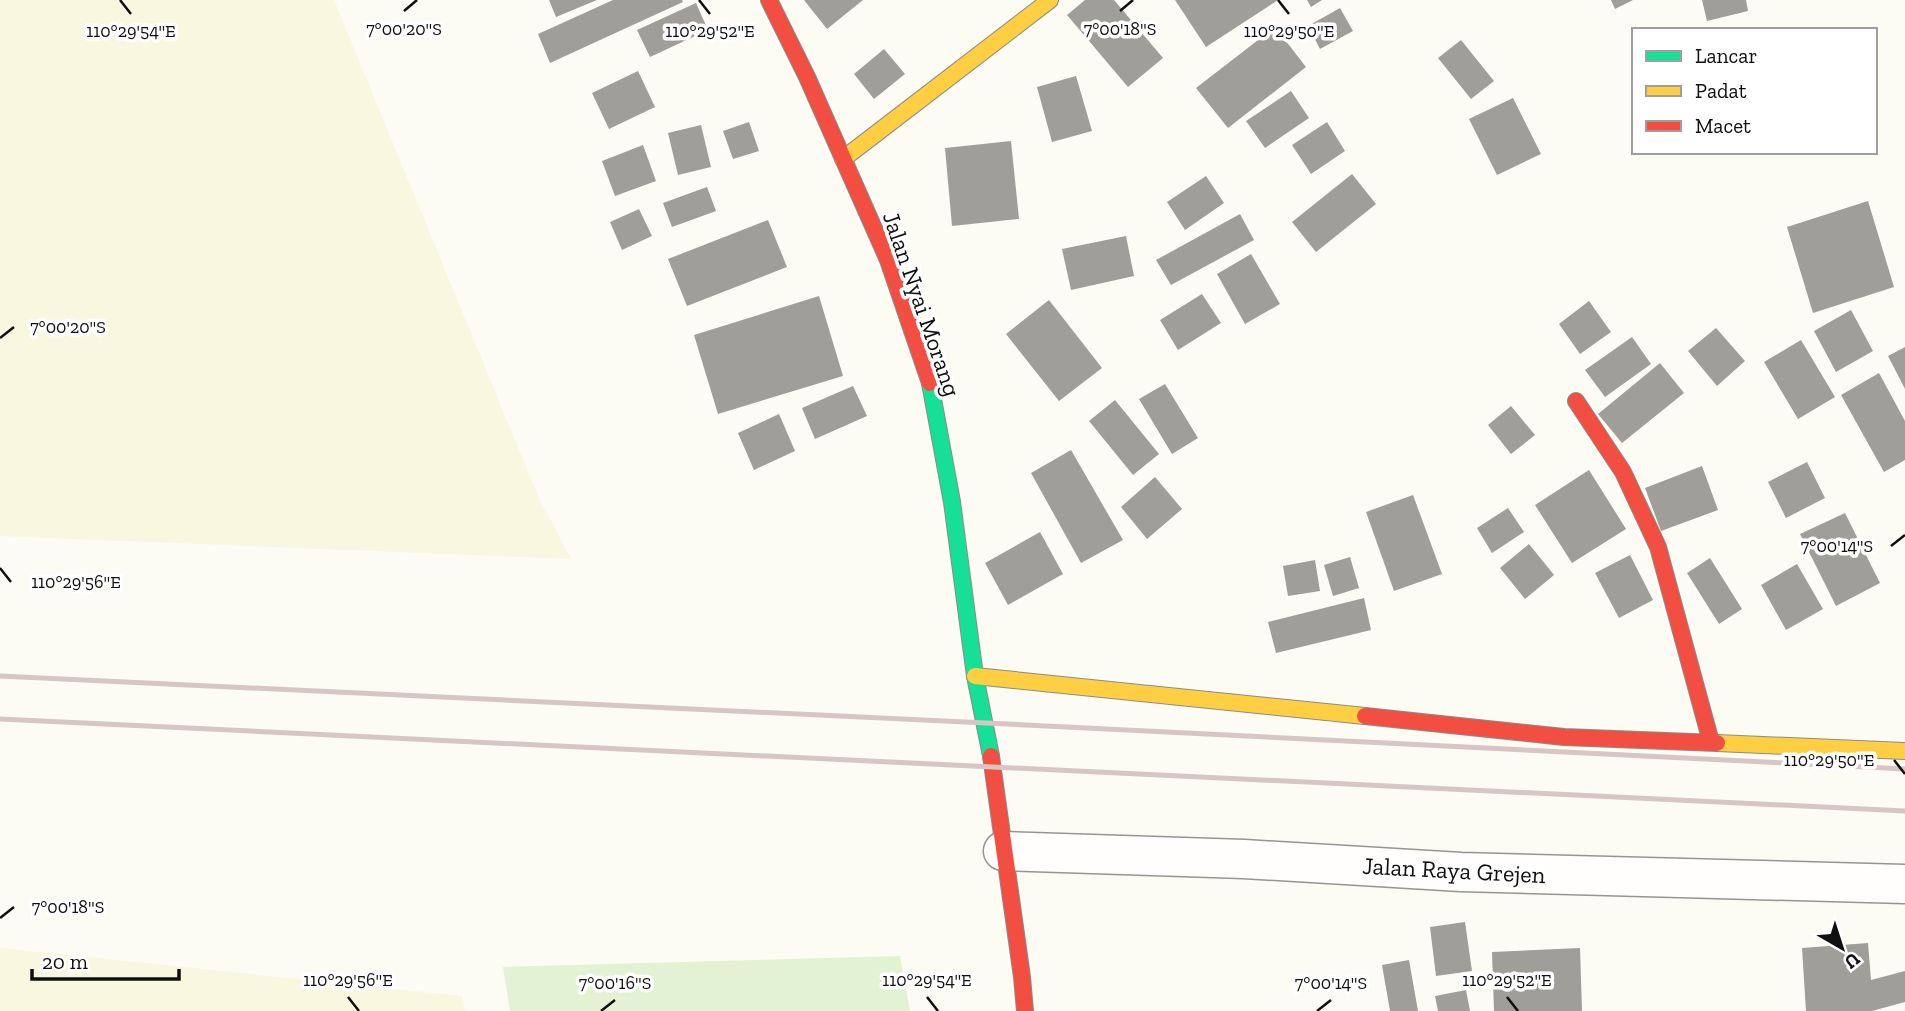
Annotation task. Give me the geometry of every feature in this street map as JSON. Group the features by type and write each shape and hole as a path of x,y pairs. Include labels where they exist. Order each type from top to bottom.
{"street":[{"name":"Jalan Nyai Morang","path":"769,0 807,77 888,260 931,387 952,502 975,676 993,766 1022,978 1024,1011"},
{"path":"843,159 1050,0"},
{"path":"1576,401 1623,472 1658,547 1711,742"},
{"path":"975,676 1564,737 1905,751"},
{"name":"Jalan Raya Grejen","path":"1003,851 1244,859 1461,872 1905,884"}],"green space":[{"path":"0,0 334,0 538,496 571,559 0,536"},
{"path":"0,948 462,996 465,1011 0,1011"},
{"path":"900,956 910,1011 510,1011 503,967"}],"building":[{"path":"549,0 597,0 556,17"},
{"path":"613,0 683,2 550,63 538,34"},
{"path":"804,0 863,0 827,29"},
{"path":"1085,0 1114,0 1163,58 1128,87 1067,15"},
{"path":"1175,0 1278,0 1206,47"},
{"path":"1307,0 1322,0 1311,7"},
{"path":"1611,0 1633,0 1615,9"},
{"path":"1702,0 1746,0 1748,11 1707,21"},
{"path":"696,3 708,30 650,57 637,30"},
{"path":"1340,8 1353,31 1320,49 1308,26"},
{"path":"1275,27 1306,67 1228,128 1196,88"},
{"path":"1461,40 1494,81 1471,99 1438,58"},
{"path":"884,49 905,74 874,99 854,74"},
{"path":"638,71 655,107 609,129 592,93"},
{"path":"1076,76 1092,131 1052,142 1037,87"},
{"path":"1291,91 1309,118 1265,148 1246,121"},
{"path":"1513,98 1541,154 1497,175 1469,119"},
{"path":"749,122 759,151 733,159 723,131"},
{"path":"1327,122 1345,151 1311,174 1292,145"},
{"path":"701,125 711,167 678,175 668,133"},
{"path":"1011,141 1019,219 952,226 945,148"},
{"path":"643,145 656,181 615,196 602,161"},
{"path":"1352,174 1376,204 1316,252 1292,222"},
{"path":"1206,176 1224,203 1185,230 1167,202"},
{"path":"707,187 716,211 672,227 663,203"},
{"path":"1868,201 1894,287 1813,313 1787,227"},
{"path":"639,209 652,236 622,250 610,222"},
{"path":"1240,214 1254,240 1171,285 1156,260"},
{"path":"768,220 787,267 687,306 668,259"},
{"path":"1126,236 1134,276 1071,290 1062,249"},
{"path":"1251,254 1280,304 1245,324 1217,274"},
{"path":"1202,294 1221,323 1178,350 1160,320"},
{"path":"819,296 843,376 718,414 694,335"},
{"path":"1049,300 1102,368 1059,401 1006,334"},
{"path":"1589,301 1611,332 1580,354 1559,324"},
{"path":"1851,310 1873,351 1836,372 1814,331"},
{"path":"1716,328 1745,361 1717,386 1688,351"},
{"path":"1632,337 1651,364 1605,397 1585,370"},
{"path":"1801,340 1835,397 1798,419 1764,362"},
{"path":"1905,347 1905,389 1888,356"},
{"path":"1660,363 1684,393 1622,443 1598,414"},
{"path":"1879,373 1905,421 1905,460 1884,472 1841,395"},
{"path":"1165,384 1198,438 1172,454 1139,399"},
{"path":"853,386 867,416 815,439 802,408"},
{"path":"1115,400 1159,454 1133,475 1089,421"},
{"path":"1511,406 1535,435 1511,454 1488,425"},
{"path":"779,414 795,451 754,470 738,433"},
{"path":"1071,450 1123,540 1081,563 1031,473"},
{"path":"1807,462 1825,498 1786,518 1768,482"},
{"path":"1702,466 1718,510 1661,531 1645,488"},
{"path":"1589,470 1626,529 1572,563 1535,505"},
{"path":"1155,477 1182,509 1147,539 1121,507"},
{"path":"1413,495 1442,574 1394,591 1366,512"},
{"path":"1508,508 1524,532 1492,553 1477,528"},
{"path":"1845,513 1880,583 1836,606 1800,534"},
{"path":"1040,532 1063,574 1008,605 985,563"},
{"path":"1529,544 1554,575 1525,599 1500,568"},
{"path":"1630,555 1653,600 1619,618 1595,573"},
{"path":"1350,557 1359,588 1333,596 1324,565"},
{"path":"1710,558 1742,609 1719,624 1687,573"},
{"path":"1315,560 1320,591 1288,596 1283,566"},
{"path":"1797,564 1823,609 1786,630 1761,585"},
{"path":"1364,598 1371,630 1276,653 1268,622"},
{"path":"1465,922 1472,971 1436,976 1430,927"},
{"path":"1868,943 1871,980 1905,971 1905,1002 1872,1011 1806,1011 1802,948"},
{"path":"1580,948 1582,1011 1494,1011 1492,952"},
{"path":"1409,960 1418,1011 1390,1011 1382,965"},
{"path":"1466,990 1470,1011 1438,1011 1435,996"}],"railway":[{"path":"0,676 1905,769"},
{"path":"0,719 1905,811"}],"traffic: fast":[{"path":"930,383 952,502 975,676 991,756"}],"traffic: slow":[{"path":"843,159 1050,0"},
{"path":"975,676 1365,716"},
{"path":"1717,743 1905,751"}],"traffic: jam":[{"path":"769,0 807,77 888,260 930,383"},
{"path":"1576,401 1623,472 1658,547 1711,742"},
{"path":"1365,716 1564,737 1717,743"},
{"path":"991,756 1025,1011"}]}
